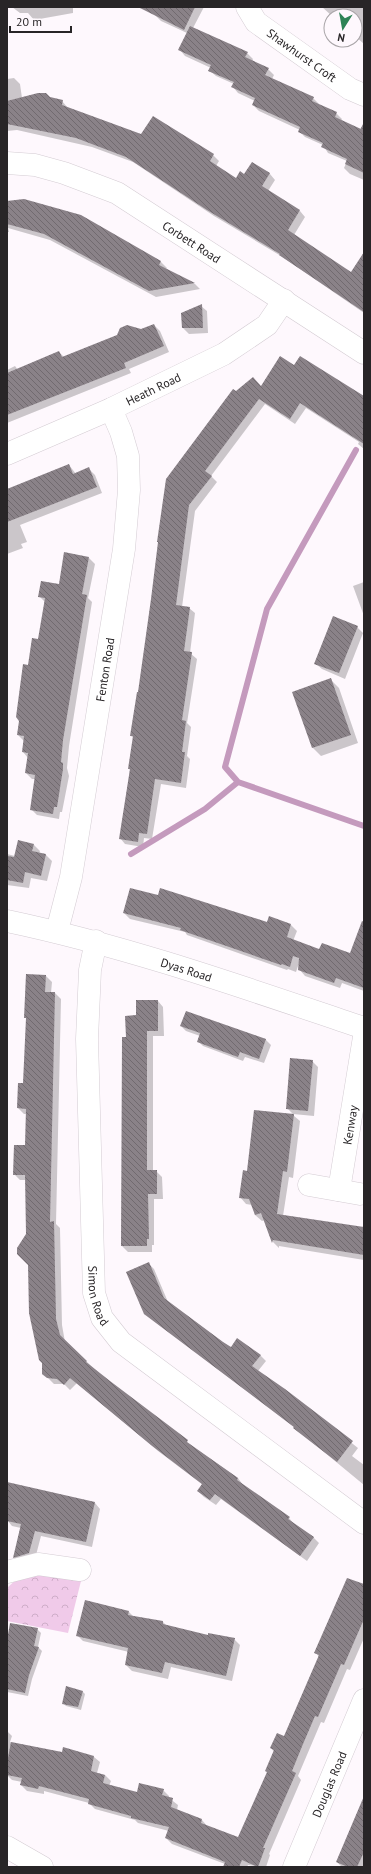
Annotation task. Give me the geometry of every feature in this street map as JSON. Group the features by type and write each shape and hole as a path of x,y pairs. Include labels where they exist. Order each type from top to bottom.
{"street":[{"name":"Shawhurst Croft","path":"247,7 256,22 350,88 364,95"},
{"name":"Corbett Road","path":"7,163 35,165 64,173 118,193 364,352"},
{"name":"Heath Road","path":"7,454 111,409 224,354 266,325 284,300"},
{"name":"Fenton Road","path":"58,932 71,878 124,549 129,490 128,456 121,432 111,409"},
{"name":"Dyas Road","path":"7,921 96,941 163,960 364,1028"},
{"name":"Simon Road","path":"96,941 90,970 87,1039 94,1293 102,1318 121,1342 364,1523"},
{"name":"Kenway","path":"338,1190 364,1037"},
{"path":"309,1185 360,1194"},
{"path":"7,1570 38,1564 80,1570"},
{"name":"Douglas Road","path":"294,1867 364,1700"},
{"path":"7,1847 42,1867"}],"green space":[{"path":"40,1573 81,1581 68,1633 7,1621 7,1588 19,1577"}],"building":[{"path":"138,7 195,7 184,30"},
{"path":"190,26 248,52 245,57 269,68 265,75 314,97 312,101 337,112 335,117 361,129 364,122 364,173 345,164 347,159 321,147 323,143 298,132 300,127 252,105 255,98 231,87 234,82 208,71 211,65 178,50"},
{"path":"38,93 46,93 50,97 63,100 62,105 141,134 153,116 214,154 210,161 236,178 240,171 244,174 252,162 270,173 262,186 300,210 288,230 351,272 364,252 364,312 279,255 280,254 207,210 126,157 76,138 7,124 7,101"},
{"path":"24,199 81,215 161,261 159,265 195,283 149,291 44,234 7,224 7,201"},
{"path":"202,304 203,328 182,328 181,313"},
{"path":"154,324 164,346 124,363 126,368 7,415 7,373 59,351 62,357 117,335 120,328 127,325 141,329"},
{"path":"280,356 294,365 300,356 364,396 364,444 300,403 290,419 259,399 205,471 212,476 189,505 176,605 190,607 184,651 192,652 182,720 186,721 182,752 185,752 181,783 155,779 147,834 139,833 138,842 119,839 130,769 128,769 133,736 130,736 138,692 166,479 233,389 236,391 253,377 261,386"},
{"path":"69,464 73,474 89,467 97,487 7,522 7,489"},
{"path":"64,552 89,557 82,594 87,595 63,740 61,762 63,763 63,769 57,807 54,807 53,814 30,810 35,775 25,773 28,753 22,752 24,736 17,735 19,721 16,717 23,664 28,665 32,638 38,639 45,598 38,597 41,581 59,584"},
{"path":"333,616 358,626 339,673 314,664"},
{"path":"331,678 351,735 312,748 292,692"},
{"path":"18,840 34,844 32,851 46,854 41,876 25,872 23,883 7,880 7,856 14,857"},
{"path":"130,888 158,895 160,888 267,922 269,916 291,924 287,937 319,949 322,943 350,953 362,921 364,922 364,988 336,978 334,983 298,970 299,958 293,956 290,967 281,965 180,930 181,928 123,913"},
{"path":"26,974 46,975 45,992 55,992 50,1222 54,1221 56,1319 60,1335 87,1361 86,1362 188,1440 187,1442 238,1478 237,1480 290,1517 288,1519 314,1537 300,1556 215,1494 210,1500 197,1491 202,1484 151,1445 70,1378 64,1385 57,1379 47,1378 42,1374 42,1363 39,1360 29,1313 28,1265 17,1254 17,1248 26,1234 25,1175 13,1175 14,1145 25,1145 26,1109 17,1108 18,1083 23,1083 26,1018 24,1018"},
{"path":"136,1000 158,1000 158,1031 147,1031 147,1170 157,1170 157,1194 148,1194 149,1239 147,1239 147,1246 121,1246 122,1037 126,1037 125,1016 136,1015"},
{"path":"186,1011 266,1039 259,1059 240,1052 238,1057 197,1042 200,1033 180,1026"},
{"path":"290,1058 313,1060 308,1111 286,1109"},
{"path":"254,1110 294,1114 287,1172 283,1171 277,1214 364,1227 364,1255 273,1240 272,1243 261,1213 255,1215 249,1199 239,1198 243,1170 247,1171"},
{"path":"149,1262 164,1298 231,1347 237,1338 261,1355 252,1366 285,1389 353,1441 337,1462 293,1428 294,1427 144,1314 126,1272"},
{"path":"7,1482 95,1502 86,1542 35,1531 29,1553 13,1558 21,1524 7,1521"},
{"path":"347,1578 364,1584 364,1619 344,1665 341,1664 318,1717 315,1716 303,1744 292,1771 296,1773 263,1848 265,1848 258,1867 242,1860 239,1867 223,1867 225,1862 165,1838 169,1827 131,1818 131,1816 88,1804 89,1799 39,1786 38,1789 20,1785 22,1778 7,1775 7,1763 11,1742 62,1752 63,1747 94,1756 91,1771 105,1775 103,1783 137,1792 139,1783 164,1789 162,1795 173,1798 171,1807 202,1819 201,1823 238,1837 267,1772 265,1771 274,1750 270,1748 277,1733 284,1736 319,1655 314,1653"},
{"path":"85,1600 129,1611 128,1615 163,1621 163,1624 208,1635 208,1633 235,1638 226,1676 165,1662 162,1673 125,1665 128,1648 76,1636"},
{"path":"10,1623 38,1628 34,1646 39,1647 29,1675 25,1693 7,1689 7,1640"},
{"path":"66,1686 83,1691 78,1707 62,1704"},
{"path":"364,1796 364,1852 357,1867 348,1867 336,1862"}],"waterway":[{"path":"238,782 225,767 267,609 356,450"},
{"path":"131,854 205,809 238,782 364,826"}]}
